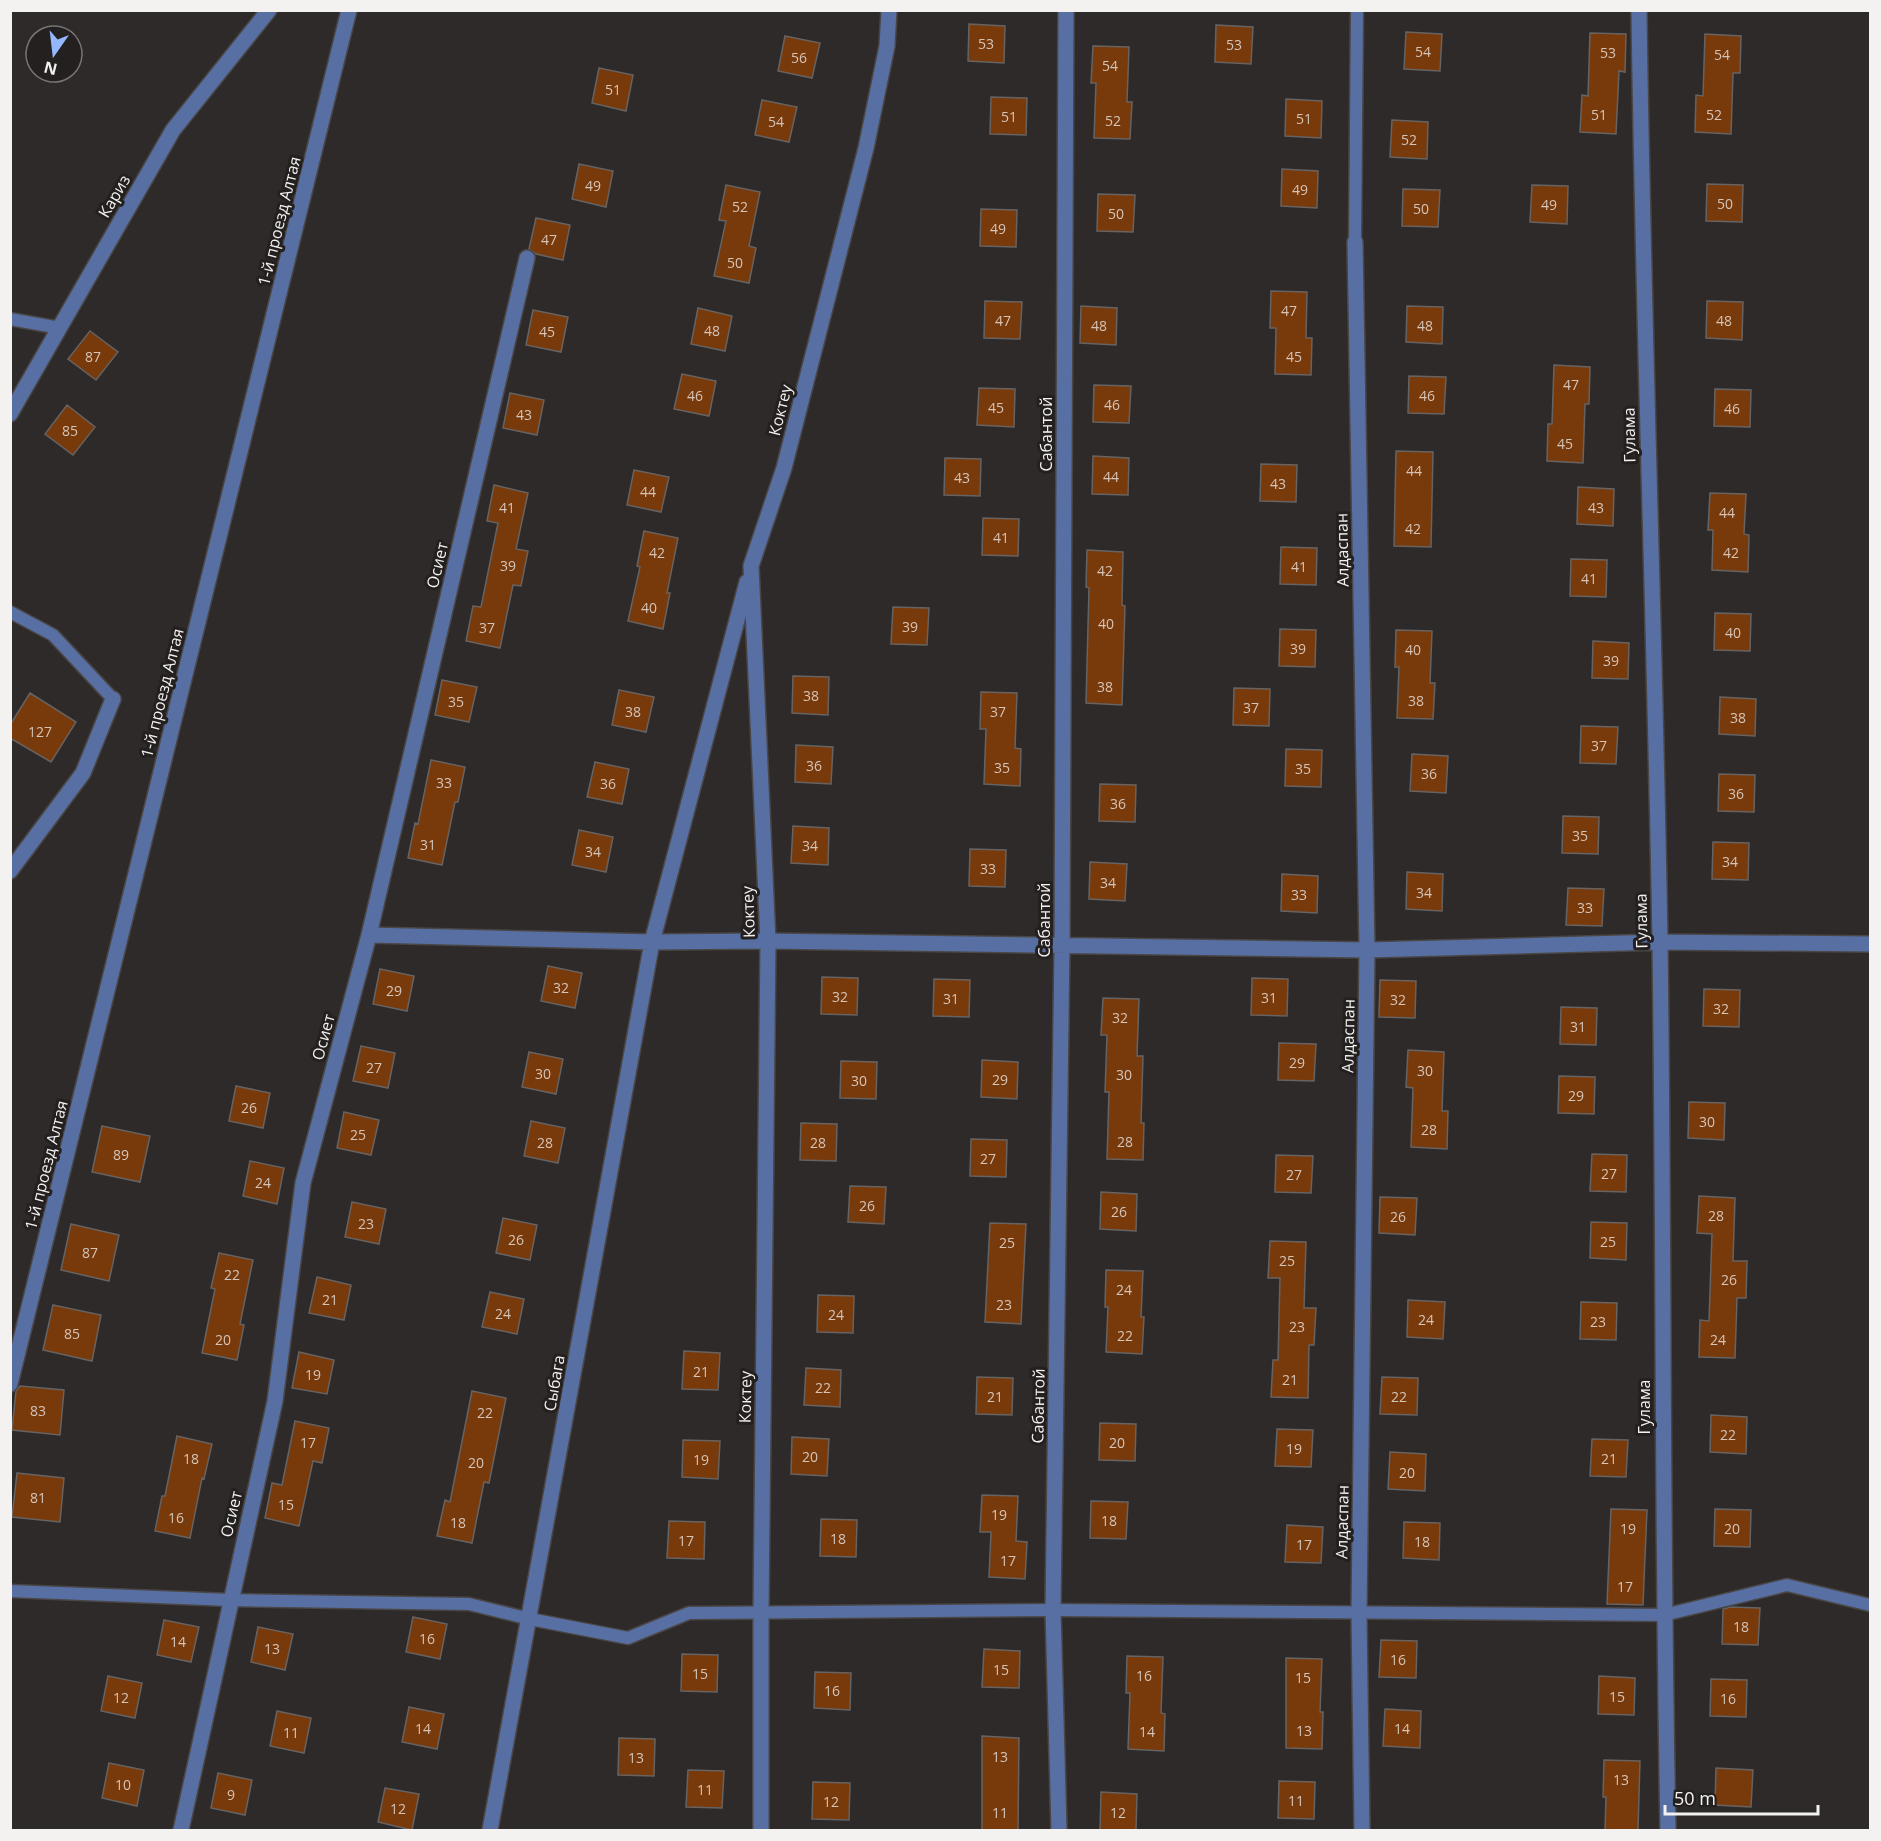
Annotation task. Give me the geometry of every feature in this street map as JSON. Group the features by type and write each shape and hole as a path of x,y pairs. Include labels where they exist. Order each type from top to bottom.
{"street":[{"name":"Кариз","path":"10,414 172,130 269,10"},
{"name":"1-й проезд Алтая","path":"10,1384 349,10"},
{"name":"Коктеу","path":"762,1830 761,1612 768,941 751,566 784,468 866,148 887,46 889,10"},
{"name":"Сабантой","path":"1059,1830 1053,1611 1062,946 1066,10"},
{"name":"Гулама","path":"1639,10 1660,942 1664,1615 1668,1830"},
{"name":"Алдаспан","path":"1355,242 1367,950 1359,1614 1362,1830"},
{"name":"Осиет","path":"181,1830 275,1401 303,1183 369,935 526,258"},
{"name":"Сыбага","path":"490,1830 652,942 751,566"},
{"path":"10,871 83,773 112,699"},
{"path":"369,935 652,942 768,941 1367,950 1660,942 1870,944"}],"lane":[{"path":"1355,242 1357,10"},
{"path":"10,319 60,328"},
{"path":"10,612 53,635 112,699"},
{"path":"10,1591 230,1600 469,1604 530,1619 628,1638 688,1613 1053,1611 1664,1615 1786,1585 1870,1605"}],"building":[{"path":"969,24 1005,26 1004,63 968,61"},
{"path":"1216,25 1253,27 1251,64 1215,62"},
{"path":"1406,32 1442,34 1440,71 1404,69"},
{"path":"1590,33 1626,34 1625,72 1619,71 1616,134 1580,132 1582,95 1588,96"},
{"path":"1705,34 1741,36 1740,73 1733,73 1731,134 1695,132 1696,95 1703,96"},
{"path":"785,36 820,43 812,78 778,71"},
{"path":"1093,46 1129,47 1127,102 1132,102 1130,139 1094,138 1096,83 1091,83"},
{"path":"599,68 633,75 626,111 592,103"},
{"path":"991,97 1027,98 1026,135 990,134"},
{"path":"1286,99 1322,101 1321,138 1285,136"},
{"path":"762,100 797,107 789,142 755,135"},
{"path":"1392,120 1428,122 1427,159 1390,157"},
{"path":"579,164 613,171 606,207 572,199"},
{"path":"1282,169 1318,171 1317,208 1281,206"},
{"path":"1707,184 1743,185 1742,222 1706,221"},
{"path":"726,185 760,192 749,246 756,248 749,283 714,276 726,221 719,220"},
{"path":"1532,185 1568,186 1567,224 1530,222"},
{"path":"1403,189 1440,190 1438,227 1402,226"},
{"path":"1098,194 1135,195 1133,232 1097,231"},
{"path":"981,209 1017,210 1016,247 980,246"},
{"path":"536,218 570,225 563,260 536,254 529,249"},
{"path":"1271,291 1307,292 1306,338 1312,338 1311,375 1275,374 1276,328 1270,328"},
{"path":"985,301 1022,302 1020,339 984,338"},
{"path":"1707,301 1743,302 1742,340 1706,338"},
{"path":"1081,306 1117,308 1116,345 1080,343"},
{"path":"1407,306 1443,307 1442,344 1406,342"},
{"path":"698,308 732,316 725,351 691,344"},
{"path":"533,310 568,317 561,352 526,345"},
{"path":"90,331 118,352 96,380 68,359"},
{"path":"1554,365 1590,367 1589,404 1585,404 1583,463 1547,461 1548,424 1552,424"},
{"path":"682,374 716,381 709,416 674,409"},
{"path":"1409,376 1446,377 1444,414 1408,413"},
{"path":"1094,385 1131,386 1129,423 1093,422"},
{"path":"979,388 1015,389 1014,427 977,425"},
{"path":"1715,389 1751,390 1750,427 1714,426"},
{"path":"510,393 544,400 537,435 503,428"},
{"path":"67,405 95,427 73,455 45,434"},
{"path":"1396,451 1433,452 1431,547 1394,546"},
{"path":"1093,456 1129,458 1128,495 1092,494"},
{"path":"945,458 981,459 980,496 944,495"},
{"path":"1261,464 1297,465 1296,502 1260,501"},
{"path":"634,470 669,477 661,512 627,505"},
{"path":"494,485 528,493 516,549 528,551 521,586 513,585 500,648 466,641 473,606 481,607 498,523 487,521"},
{"path":"1578,487 1614,489 1613,526 1577,524"},
{"path":"1710,493 1746,494 1744,534 1749,535 1748,572 1712,570 1713,530 1708,530"},
{"path":"983,518 1019,519 1018,556 982,555"},
{"path":"644,531 678,538 667,593 670,593 663,629 628,621 640,567 637,566"},
{"path":"1281,547 1317,548 1316,585 1280,584"},
{"path":"1087,550 1123,552 1122,605 1125,606 1122,705 1086,703 1089,588 1086,587"},
{"path":"1571,559 1607,560 1606,597 1570,596"},
{"path":"893,607 929,608 927,645 891,644"},
{"path":"1715,613 1751,614 1750,651 1714,650"},
{"path":"1280,629 1316,630 1315,667 1279,666"},
{"path":"1396,630 1432,631 1430,683 1435,683 1433,719 1397,718 1399,667 1395,667"},
{"path":"1593,641 1629,643 1628,679 1592,678"},
{"path":"793,676 829,677 828,715 792,713"},
{"path":"442,680 477,687 469,722 435,715"},
{"path":"1234,688 1270,689 1269,726 1233,725"},
{"path":"619,690 654,697 646,732 612,725"},
{"path":"981,692 1017,693 1015,748 1021,749 1020,786 984,784 986,729 980,729"},
{"path":"30,693 76,722 51,762 10,738 10,725"},
{"path":"1720,697 1756,699 1755,736 1719,734"},
{"path":"1581,726 1618,727 1616,764 1580,763"},
{"path":"796,745 833,747 831,784 795,782"},
{"path":"1286,749 1322,750 1321,787 1285,786"},
{"path":"1412,754 1448,756 1446,793 1410,791"},
{"path":"431,760 465,767 442,865 408,858 415,823 418,824"},
{"path":"595,762 629,769 622,804 587,797"},
{"path":"1719,774 1755,775 1754,812 1718,811"},
{"path":"1100,784 1136,785 1135,822 1099,821"},
{"path":"1563,816 1599,817 1598,854 1562,853"},
{"path":"793,826 829,828 828,865 791,863"},
{"path":"579,830 613,837 606,872 572,865"},
{"path":"1713,842 1749,843 1748,880 1712,879"},
{"path":"970,849 1006,850 1005,887 969,886"},
{"path":"1090,862 1127,864 1125,901 1089,899"},
{"path":"1407,872 1443,874 1442,911 1406,909"},
{"path":"1282,874 1318,876 1317,913 1281,911"},
{"path":"1568,888 1604,889 1602,926 1566,925"},
{"path":"548,966 582,973 575,1008 541,1001"},
{"path":"380,969 414,976 407,1011 373,1004"},
{"path":"822,977 858,978 857,1015 821,1014"},
{"path":"1252,978 1288,979 1287,1016 1251,1015"},
{"path":"934,979 970,980 969,1017 933,1016"},
{"path":"1380,980 1416,981 1415,1018 1379,1017"},
{"path":"1704,989 1740,990 1739,1027 1703,1026"},
{"path":"1103,998 1139,999 1137,1056 1143,1056 1141,1123 1144,1123 1143,1160 1107,1159 1109,1092 1105,1092 1107,1035 1101,1035"},
{"path":"1561,1007 1597,1008 1596,1045 1560,1044"},
{"path":"1279,1043 1316,1044 1314,1081 1278,1080"},
{"path":"361,1046 395,1053 388,1088 353,1081"},
{"path":"1408,1050 1444,1052 1442,1111 1448,1111 1447,1149 1411,1147 1413,1088 1406,1087"},
{"path":"529,1052 563,1059 556,1094 522,1087"},
{"path":"982,1060 1018,1062 1017,1099 981,1097"},
{"path":"841,1061 877,1062 876,1099 840,1098"},
{"path":"1559,1076 1595,1077 1594,1114 1558,1113"},
{"path":"236,1086 270,1093 263,1128 229,1121"},
{"path":"1689,1102 1725,1103 1724,1140 1688,1138"},
{"path":"344,1112 379,1120 371,1155 337,1148"},
{"path":"531,1121 565,1128 558,1163 524,1156"},
{"path":"801,1123 837,1124 836,1161 800,1160"},
{"path":"102,1126 150,1136 140,1182 92,1172"},
{"path":"971,1139 1007,1140 1006,1177 970,1176"},
{"path":"1592,1154 1627,1155 1626,1192 1590,1191"},
{"path":"1276,1155 1313,1156 1311,1193 1275,1192"},
{"path":"250,1161 284,1168 277,1204 243,1196"},
{"path":"850,1186 886,1187 884,1224 848,1222"},
{"path":"1101,1192 1137,1194 1136,1231 1100,1229"},
{"path":"1699,1196 1735,1198 1733,1261 1747,1261 1746,1298 1737,1298 1735,1358 1699,1357 1700,1320 1709,1321 1712,1234 1697,1233"},
{"path":"1380,1197 1417,1198 1415,1235 1379,1233"},
{"path":"352,1202 386,1209 379,1244 345,1237"},
{"path":"503,1218 537,1225 530,1260 496,1253"},
{"path":"1591,1222 1627,1223 1626,1260 1590,1258"},
{"path":"990,1223 1026,1224 1021,1324 985,1322"},
{"path":"71,1224 119,1235 109,1281 61,1270"},
{"path":"1270,1241 1306,1242 1304,1308 1316,1308 1314,1345 1309,1345 1308,1398 1271,1397 1273,1360 1278,1360 1280,1278 1268,1278"},
{"path":"219,1253 253,1260 240,1324 244,1325 237,1360 202,1353 215,1289 211,1288"},
{"path":"1106,1270 1143,1271 1142,1354 1106,1352 1108,1307 1105,1307"},
{"path":"317,1277 351,1285 344,1320 309,1313"},
{"path":"490,1292 524,1299 517,1334 482,1327"},
{"path":"818,1295 854,1296 853,1333 817,1332"},
{"path":"1408,1300 1445,1302 1443,1339 1407,1337"},
{"path":"1581,1302 1617,1303 1616,1340 1580,1339"},
{"path":"53,1305 101,1315 92,1361 43,1350"},
{"path":"684,1351 720,1353 718,1390 682,1389"},
{"path":"299,1352 334,1360 327,1394 292,1388"},
{"path":"806,1368 841,1370 840,1407 804,1405"},
{"path":"977,1377 1013,1378 1012,1415 976,1414"},
{"path":"1382,1377 1418,1378 1417,1415 1380,1414"},
{"path":"20,1386 64,1390 60,1435 12,1430 16,1391"},
{"path":"472,1391 506,1398 489,1483 484,1482 472,1543 437,1536 445,1500 450,1502"},
{"path":"1711,1415 1747,1417 1746,1454 1710,1452"},
{"path":"295,1421 329,1428 322,1463 313,1461 299,1526 265,1518 272,1483 282,1485"},
{"path":"1100,1423 1136,1424 1135,1461 1099,1460"},
{"path":"1277,1429 1313,1430 1311,1467 1275,1466"},
{"path":"177,1436 212,1444 204,1479 202,1478 190,1538 155,1531 162,1496 165,1496"},
{"path":"792,1437 829,1439 827,1476 791,1474"},
{"path":"1592,1439 1628,1440 1626,1477 1590,1476"},
{"path":"683,1440 720,1441 718,1479 682,1477"},
{"path":"1390,1452 1426,1454 1425,1491 1388,1489"},
{"path":"17,1473 64,1478 60,1522 12,1517"},
{"path":"982,1495 1018,1496 1016,1541 1027,1542 1025,1579 989,1577 991,1532 980,1532"},
{"path":"1091,1501 1128,1502 1126,1539 1090,1538"},
{"path":"1611,1509 1647,1510 1643,1605 1607,1604"},
{"path":"1715,1509 1751,1510 1750,1547 1714,1546"},
{"path":"821,1519 857,1520 856,1557 820,1556"},
{"path":"669,1521 705,1522 704,1559 667,1558"},
{"path":"1404,1522 1440,1523 1439,1560 1403,1558"},
{"path":"1287,1525 1323,1527 1321,1563 1285,1562"},
{"path":"1760,1608 1758,1645 1722,1644 1723,1609"},
{"path":"413,1617 447,1624 440,1659 406,1652"},
{"path":"164,1620 199,1627 191,1662 157,1655"},
{"path":"258,1627 293,1634 285,1670 251,1662"},
{"path":"1381,1640 1417,1641 1416,1678 1379,1677"},
{"path":"984,1649 1020,1651 1019,1688 982,1687"},
{"path":"682,1654 718,1655 717,1692 681,1691"},
{"path":"1127,1656 1163,1657 1161,1713 1165,1714 1164,1751 1128,1749 1130,1693 1126,1693"},
{"path":"1286,1658 1322,1659 1320,1712 1323,1712 1322,1749 1286,1748"},
{"path":"815,1672 851,1673 850,1710 814,1708"},
{"path":"108,1676 142,1683 135,1718 101,1711"},
{"path":"1599,1676 1635,1678 1634,1715 1598,1714"},
{"path":"1711,1679 1747,1680 1746,1717 1710,1716"},
{"path":"409,1707 444,1714 437,1749 402,1742"},
{"path":"1385,1709 1421,1711 1420,1748 1383,1746"},
{"path":"277,1711 311,1718 304,1753 270,1746"},
{"path":"982,1736 1019,1738 1018,1830 982,1830"},
{"path":"619,1738 655,1739 654,1776 618,1775"},
{"path":"1604,1760 1640,1761 1638,1830 1605,1830"},
{"path":"109,1763 144,1770 137,1806 102,1798"},
{"path":"1716,1768 1753,1770 1751,1807 1715,1805"},
{"path":"688,1770 724,1771 722,1808 686,1807"},
{"path":"218,1773 252,1780 245,1815 211,1808"},
{"path":"1279,1781 1315,1782 1314,1819 1278,1818"},
{"path":"813,1782 850,1783 849,1820 812,1819"},
{"path":"385,1788 419,1794 412,1830 378,1822"},
{"path":"1101,1792 1137,1794 1136,1830 1100,1830"}]}
